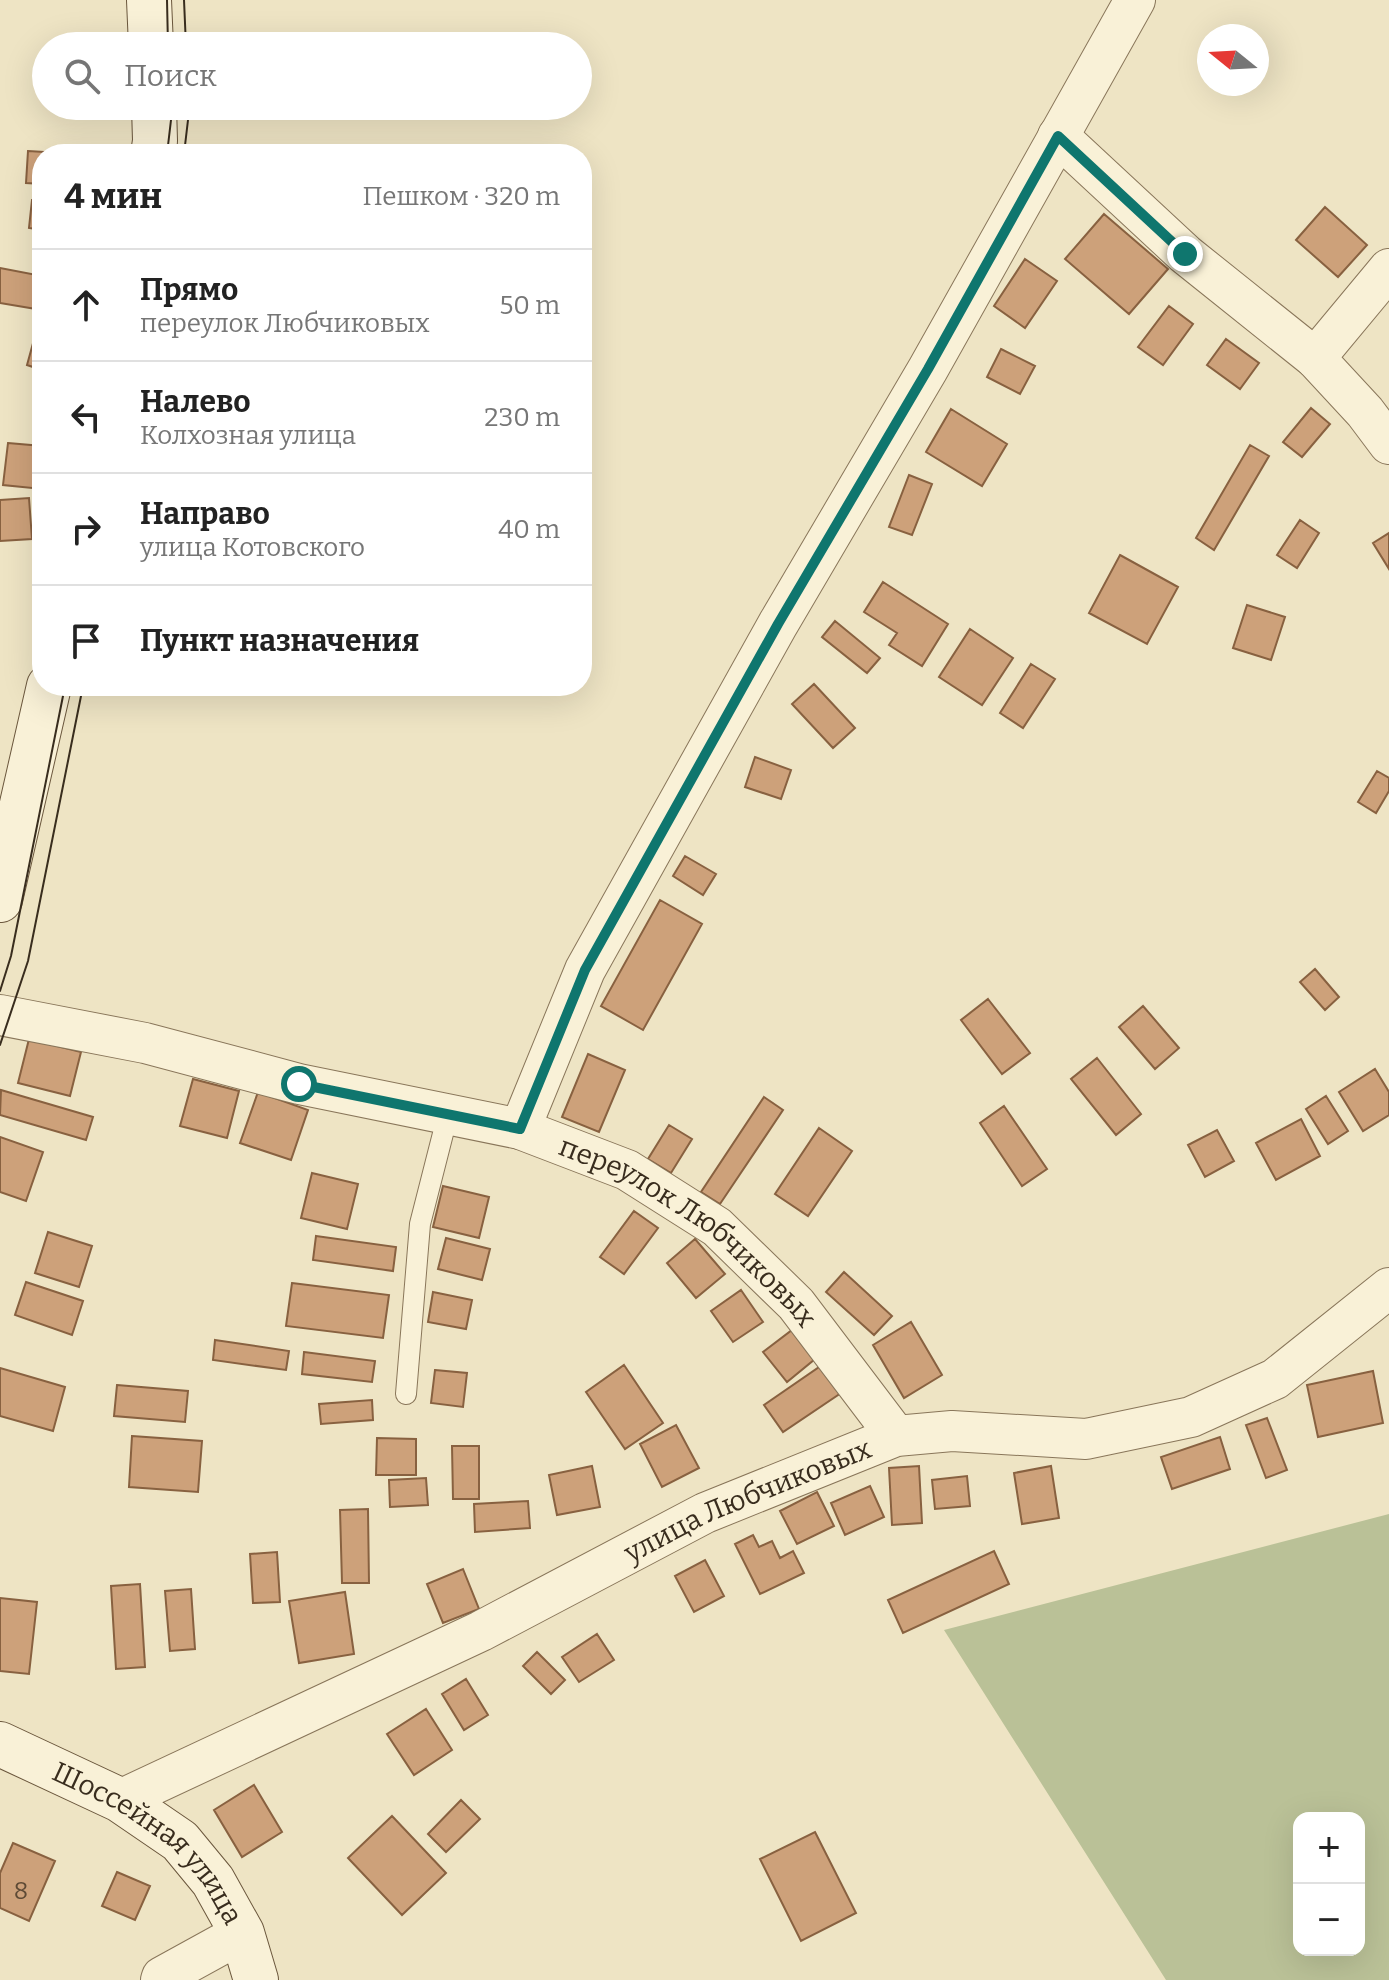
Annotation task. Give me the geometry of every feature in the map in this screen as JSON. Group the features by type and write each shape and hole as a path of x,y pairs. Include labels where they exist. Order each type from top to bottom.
{"main road":[{"path":"149,0 150,32"},
{"path":"154,120 155,144"},
{"path":"0,900 47,696"},
{"name":"Шоссейная улица","path":"0,1744 120,1800 180,1841 213,1881 242,1933 256,1980"}],"street":[{"path":"520,1129 585,970 778,624 928,369 1135,0"},
{"path":"1058,136 1185,254 1315,358 1365,412 1389,444"},
{"path":"1315,358 1389,269"},
{"name":"переулок Любчиковых","path":"0,1015 145,1043 299,1084 520,1129 627,1170 717,1227 796,1304 896,1436"},
{"name":"улица Любчиковых","path":"120,1800 481,1631 705,1513 896,1436 952,1431 1086,1439 1191,1417 1275,1379 1389,1288"},
{"path":"161,1980 242,1933"}],"lane":[{"path":"406,1394 420,1224 448,1114"}],"green space":[{"path":"1389,1514 1389,1980 1166,1980 944,1630"}],"building":[{"path":"28,151 32,151 32,183 26,183"},
{"path":"32,200 32,228 29,228"},
{"path":"1325,207 1367,245 1338,277 1296,240"},
{"path":"1104,214 1168,269 1129,314 1065,259"},
{"path":"1025,259 1057,281 1025,328 994,306"},
{"path":"0,268 32,274 32,308 0,303"},
{"path":"1169,306 1193,324 1163,365 1138,347"},
{"path":"1226,339 1259,363 1240,389 1207,365"},
{"path":"32,347 32,367 27,365"},
{"path":"1001,349 1035,366 1020,394 987,377"},
{"path":"1311,408 1330,424 1302,457 1283,442"},
{"path":"951,409 1007,444 982,486 926,452"},
{"path":"8,443 32,445 32,488 3,485"},
{"path":"1250,445 1269,456 1214,550 1196,538"},
{"path":"909,475 932,484 912,535 889,527"},
{"path":"29,498 32,539 0,541 0,500"},
{"path":"1300,520 1319,533 1297,568 1277,555"},
{"path":"1389,533 1389,569 1373,543"},
{"path":"1120,555 1178,587 1147,644 1089,613"},
{"path":"883,582 948,624 922,666 889,645 897,633 864,612"},
{"path":"1247,605 1285,617 1271,660 1233,648"},
{"path":"835,621 880,658 867,673 822,637"},
{"path":"970,629 1013,658 982,705 939,677"},
{"path":"1031,664 1055,679 1023,728 1000,713"},
{"path":"814,684 855,728 833,748 792,704"},
{"path":"755,757 791,770 781,799 745,787"},
{"path":"1377,771 1389,778 1389,791 1376,813 1358,802"},
{"path":"685,856 716,874 703,895 673,876"},
{"path":"660,900 702,924 643,1030 601,1006"},
{"path":"1315,969 1339,997 1325,1010 1300,982"},
{"path":"988,999 1030,1053 1002,1074 961,1020"},
{"path":"1143,1006 1179,1048 1155,1069 1119,1027"},
{"path":"29,1039 81,1052 70,1096 18,1083"},
{"path":"588,1054 625,1070 599,1132 562,1117"},
{"path":"1097,1058 1141,1114 1116,1135 1071,1079"},
{"path":"1375,1069 1389,1092 1389,1115 1363,1131 1339,1092"},
{"path":"193,1079 239,1091 227,1138 180,1126"},
{"path":"1,1090 93,1117 86,1140 0,1115"},
{"path":"258,1092 308,1110 291,1160 240,1143"},
{"path":"1326,1096 1348,1131 1328,1144 1306,1109"},
{"path":"764,1097 783,1110 720,1204 701,1192"},
{"path":"1004,1106 1047,1169 1022,1186 980,1123"},
{"path":"1301,1119 1320,1156 1276,1180 1256,1143"},
{"path":"669,1125 692,1139 671,1173 648,1159"},
{"path":"819,1128 852,1151 808,1216 775,1194"},
{"path":"1217,1130 1234,1161 1205,1177 1188,1145"},
{"path":"0,1137 43,1152 26,1201 0,1192"},
{"path":"312,1173 358,1184 347,1229 301,1218"},
{"path":"443,1186 489,1197 479,1238 433,1227"},
{"path":"634,1211 658,1228 624,1274 600,1257"},
{"path":"48,1232 92,1246 79,1287 35,1273"},
{"path":"316,1236 396,1247 393,1271 313,1260"},
{"path":"446,1238 490,1249 482,1280 438,1269"},
{"path":"695,1239 725,1274 696,1298 667,1263"},
{"path":"844,1272 892,1316 874,1335 826,1292"},
{"path":"26,1282 83,1301 72,1335 15,1315"},
{"path":"292,1283 389,1295 383,1338 286,1326"},
{"path":"741,1290 763,1322 733,1342 711,1311"},
{"path":"433,1292 472,1300 466,1329 428,1322"},
{"path":"911,1322 942,1375 904,1398 873,1345"},
{"path":"792,1330 815,1359 787,1382 763,1352"},
{"path":"215,1340 289,1351 286,1370 213,1360"},
{"path":"304,1352 375,1361 372,1382 302,1374"},
{"path":"825,1363 844,1391 783,1432 764,1405"},
{"path":"624,1365 663,1423 625,1449 586,1392"},
{"path":"0,1368 65,1387 53,1431 0,1416"},
{"path":"435,1370 467,1373 463,1407 431,1403"},
{"path":"1373,1371 1383,1423 1318,1437 1307,1385"},
{"path":"117,1385 188,1391 185,1422 114,1416"},
{"path":"372,1400 373,1420 321,1424 319,1404"},
{"path":"1267,1418 1287,1470 1266,1478 1246,1425"},
{"path":"676,1425 699,1468 662,1487 640,1444"},
{"path":"132,1436 202,1441 198,1492 129,1487"},
{"path":"1220,1437 1230,1469 1172,1489 1161,1457"},
{"path":"377,1438 416,1439 416,1475 376,1475"},
{"path":"452,1446 479,1446 479,1499 453,1499"},
{"path":"592,1466 600,1507 557,1515 549,1475"},
{"path":"919,1466 922,1523 892,1525 889,1468"},
{"path":"1051,1466 1059,1518 1022,1524 1014,1473"},
{"path":"967,1476 970,1506 935,1509 932,1480"},
{"path":"426,1478 428,1505 390,1507 389,1480"},
{"path":"870,1486 884,1517 845,1535 831,1503"},
{"path":"817,1492 834,1526 797,1544 780,1511"},
{"path":"528,1501 530,1528 475,1532 474,1504"},
{"path":"368,1509 369,1583 342,1583 340,1510"},
{"path":"753,1535 759,1547 772,1541 780,1558 793,1551 804,1573 760,1594 735,1544"},
{"path":"994,1551 1009,1584 903,1633 888,1600"},
{"path":"277,1552 280,1602 253,1603 250,1554"},
{"path":"705,1560 724,1596 694,1612 675,1576"},
{"path":"463,1569 479,1609 443,1623 427,1584"},
{"path":"140,1584 145,1667 116,1669 111,1586"},
{"path":"191,1589 195,1649 170,1651 165,1591"},
{"path":"345,1592 354,1654 299,1663 289,1601"},
{"path":"0,1598 37,1602 29,1674 0,1671"},
{"path":"597,1634 614,1660 579,1682 562,1657"},
{"path":"537,1652 565,1680 551,1694 523,1666"},
{"path":"466,1679 488,1715 464,1730 442,1694"},
{"path":"426,1709 452,1750 414,1775 387,1734"},
{"path":"254,1785 282,1832 242,1857 214,1810"},
{"path":"461,1800 480,1819 446,1852 428,1834"},
{"path":"392,1816 446,1873 402,1915 348,1858"},
{"path":"815,1832 856,1913 801,1941 760,1859"},
{"path":"13,1843 55,1861 29,1921 0,1908 0,1873"},
{"path":"117,1872 150,1886 135,1920 102,1906"}],"tram line":[{"path":"167,0 168,32"},
{"path":"184,0 185,32"},
{"path":"168,144 171,120"},
{"path":"185,144 188,120"},
{"path":"0,991 11,956 63,696"},
{"path":"0,1045 28,961 81,696"}],"route":[{"path":"299,1084 520,1129 585,970 778,624 928,369 1058,136 1185,254"}]}
